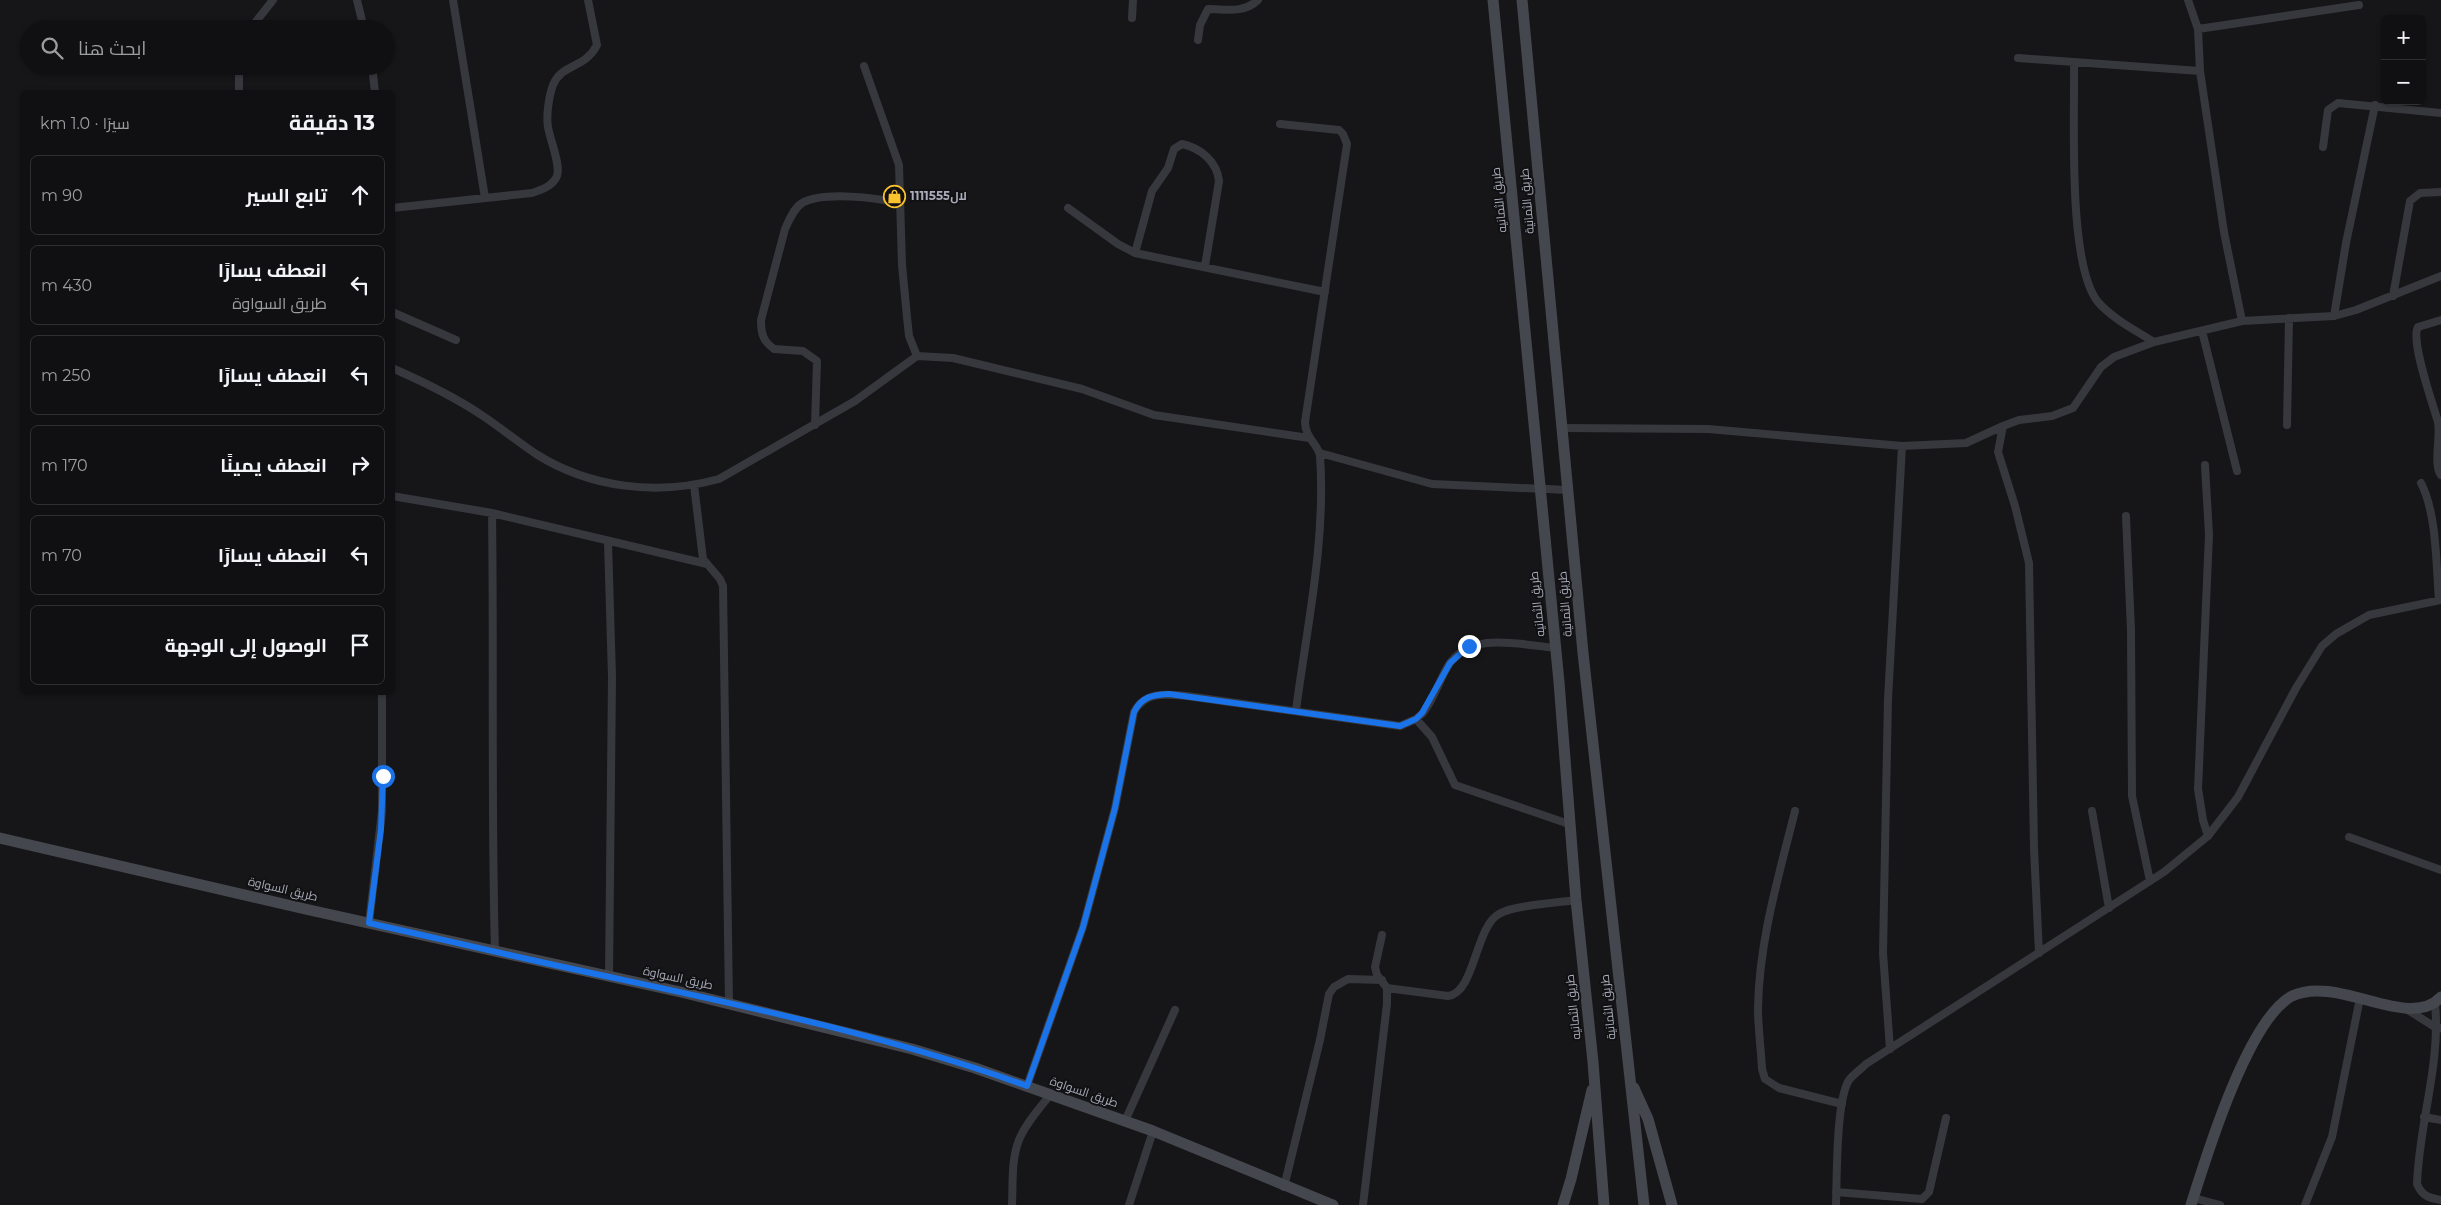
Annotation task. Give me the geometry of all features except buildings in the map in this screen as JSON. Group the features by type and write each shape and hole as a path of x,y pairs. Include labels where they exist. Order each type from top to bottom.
{"street":[{"path":"257,20 273,0"},
{"path":"357,0 362,20"},
{"path":"453,0 485,198"},
{"path":"395,208 543,190 556,177 558,170 548,126 552,88 565,70 587,60 597,45 588,0"},
{"path":"1132,18 1133,0"},
{"path":"1198,40 1200,25 1208,9 1239,10 1248,8 1258,0"},
{"name":"طريق الثمانيه","path":"1493,0 1556,648 1569,824 1604,1205"},
{"name":"طريق الثمانية","path":"1522,0 1584,663 1644,1205"},
{"path":"2188,0 2198,29 2200,70 2224,232 2242,321"},
{"path":"2198,29 2359,6"},
{"path":"2018,58 2200,70"},
{"path":"2074,62 2077,220 2081,258 2089,287 2110,314 2154,342"},
{"path":"864,66 895,151 898,165 902,265 907,317 909,336 917,356"},
{"path":"239,90 240,75"},
{"path":"373,75 375,90"},
{"path":"2323,147 2328,110 2338,103 2375,105 2441,113"},
{"path":"2334,316 2346,243 2375,105"},
{"path":"1280,124 1339,130 1347,144 1305,422 1309,438 1320,453 1318,552 1296,710"},
{"path":"1135,253 1152,191 1168,168 1174,149 1182,144 1197,149 1210,160 1218,173 1219,181 1205,266"},
{"path":"2393,296 2410,201 2420,193 2441,192"},
{"path":"815,425 817,360 803,351 774,349 762,338 761,320 785,229 798,207 812,200 864,197 900,203"},
{"path":"1068,208 1118,244 1135,253 1325,292"},
{"path":"1562,428 1708,429 1902,446 1966,442 2019,420 2052,416 2073,408 2101,367 2114,357 2154,342 2242,321 2334,316 2356,310 2441,276"},
{"path":"395,313 456,340"},
{"path":"2287,425 2288,318"},
{"path":"2441,320 2418,328 2415,338 2429,397 2438,423 2438,467 2441,475"},
{"path":"2202,331 2237,471"},
{"path":"395,369 472,408 536,454 566,470 589,478 624,486 645,488 694,485 719,479 855,401 917,356 953,358 1082,389 1154,415 1309,438"},
{"path":"2003,426 1998,452 2015,506 2029,563 2034,849 2039,953"},
{"path":"1890,1049 1883,953 1885,849 1888,699 1902,446"},
{"path":"1320,453 1432,484 1568,490"},
{"path":"2205,466 2209,535 2198,789 2203,820 2208,836"},
{"path":"1836,1205 1842,1104 1849,1081 1866,1064 2150,881 2208,836 2238,797 2296,688 2322,646 2336,634 2369,615 2440,600 2434,533 2426,492 2422,483"},
{"path":"694,485 700,548 707,564 720,579 724,594 729,1003"},
{"path":"395,497 492,513 707,564"},
{"path":"492,513 494,688 492,860 495,952"},
{"path":"2126,516 2131,630 2132,796 2150,881"},
{"path":"608,542 612,677 608,977"},
{"path":"1027,1086 1086,918 1115,808 1134,712 1138,704 1147,697 1169,694 1296,710 1400,726 1416,719 1428,706 1450,663 1469,646 1493,643 1556,648"},
{"path":"369,923 382,810 382,695"},
{"path":"1416,719 1432,737 1455,785 1569,824"},
{"path":"1795,811 1777,884 1762,965 1758,1008 1762,1069 1765,1078 1779,1088 1842,1104"},
{"path":"2092,811 2109,908"},
{"name":"طريق السواوة","path":"0,838 495,952 729,1003 912,1049 1027,1086 1153,1131 1284,1187 1333,1205"},
{"path":"2349,838 2441,870"},
{"path":"1284,1187 1320,1040 1328,994 1334,986 1348,979 1448,996 1454,994 1462,987 1485,930 1499,914 1576,900"},
{"path":"1363,1205 1379,1085 1385,984 1377,975 1375,967 1382,935"},
{"path":"2220,1205 2192,1202 2226,1103 2254,1040 2270,1014 2292,997 2305,992 2333,991 2408,1010 2439,1028"},
{"path":"2305,1205 2332,1137 2360,998"},
{"path":"2408,1010 2438,1000 2437,1068 2424,1117 2417,1184 2420,1193 2430,1199 2441,1200"},
{"path":"1126,1121 1175,1010"},
{"path":"1562,1205 1571,1179 1594,1081"},
{"path":"1630,1082 1648,1119 1672,1205"},
{"path":"1012,1205 1014,1167 1019,1141 1030,1121 1050,1095"},
{"path":"2424,1117 2441,1120"},
{"path":"1836,1192 1922,1199 1929,1192 1946,1118"},
{"path":"1129,1205 1153,1131"}],"place":[{"name":"1111555لال","path":"894,196"}],"route":[{"path":"383,776 381,829 369,923 608,977 685,992 849,1032 944,1058 1027,1086 1083,927 1115,808 1134,712 1141,701 1147,697 1169,694 1296,710 1400,726 1408,724 1422,713 1428,706 1440,679 1450,663 1460,652 1469,646"}]}
